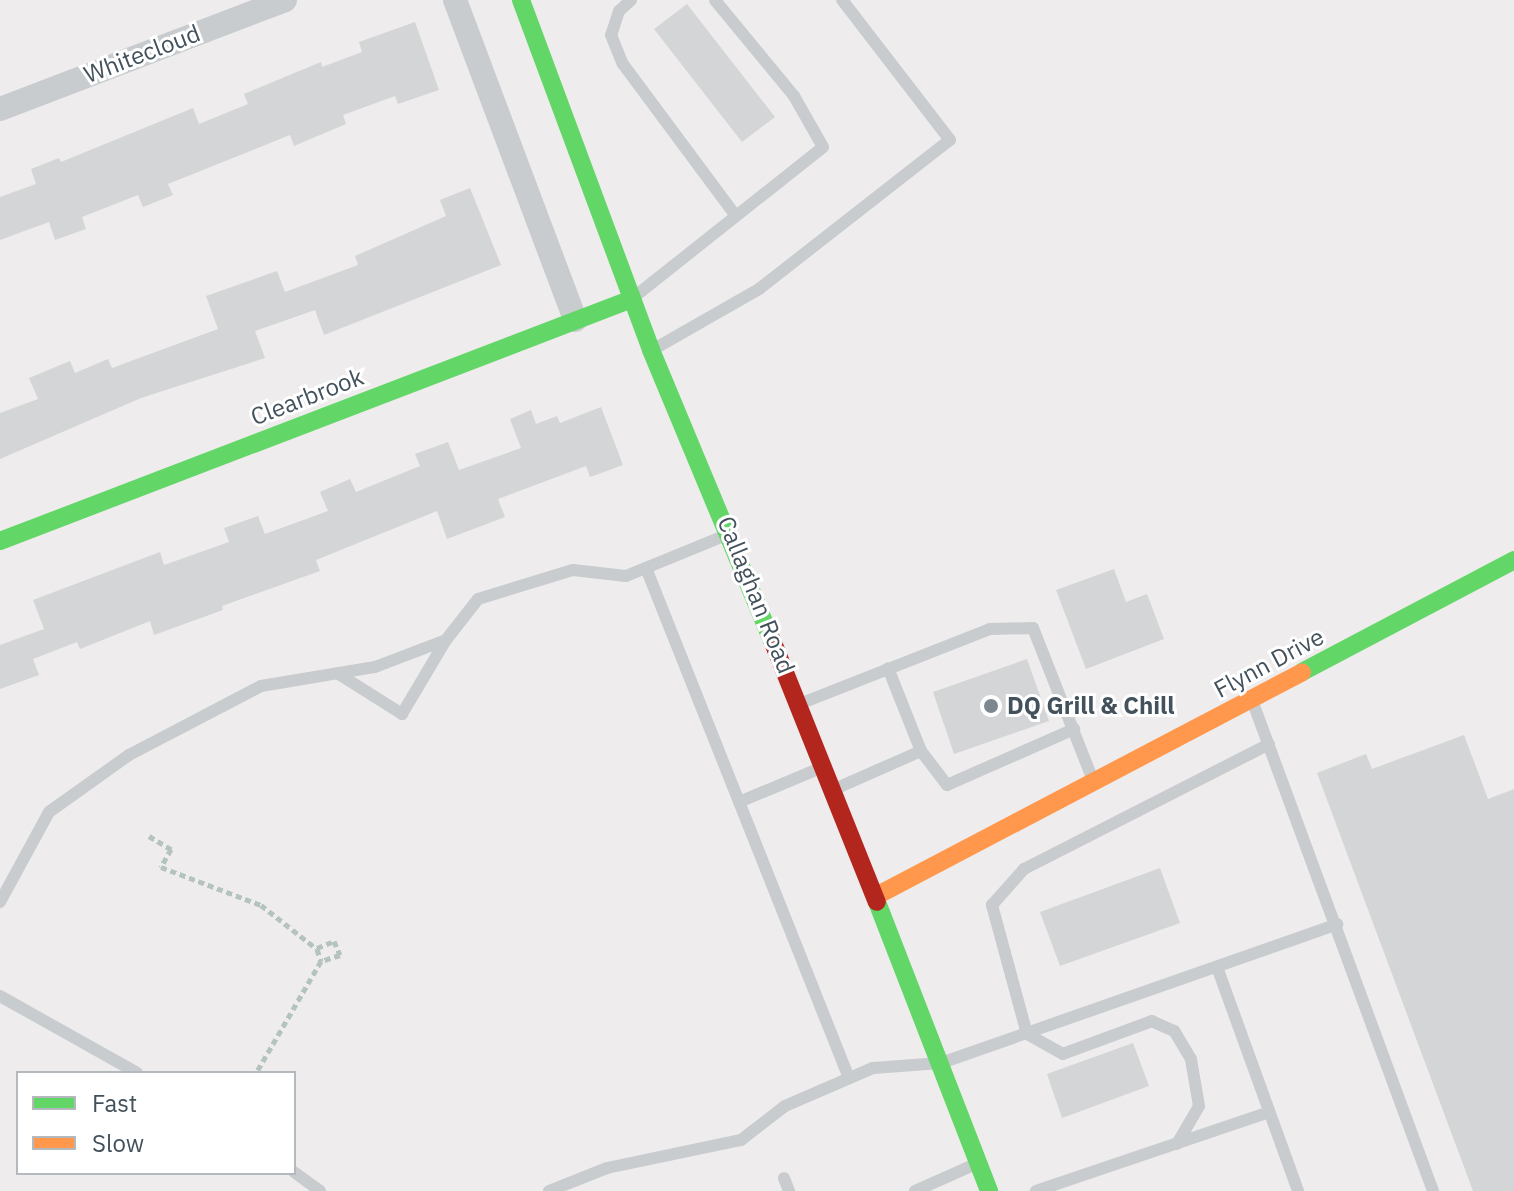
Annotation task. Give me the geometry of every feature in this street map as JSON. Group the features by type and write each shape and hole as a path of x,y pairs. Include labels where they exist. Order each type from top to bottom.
{"street":[{"name":"Whitecloud","path":"0,109 285,0"},
{"path":"455,0 575,320"},
{"name":"Callaghan Road","path":"521,0 651,350 731,533 825,766 989,1191"},
{"name":"Clearbrook","path":"0,541 632,299"},
{"name":"Flynn Drive","path":"876,896 1514,560"}],"lane":[{"path":"631,0 619,11 611,35 623,64 736,216"},
{"path":"632,299 823,147 794,96 715,0"},
{"path":"651,350 759,289 950,140 842,0"},
{"path":"337,673 402,714 446,640 478,599 573,570 626,576 731,533"},
{"path":"646,568 849,1078"},
{"path":"800,704 990,629 1033,628 1093,780"},
{"path":"0,902 49,812 129,755 261,686 375,667 446,640"},
{"path":"888,668 921,751 947,785 1074,729"},
{"path":"1252,700 1433,1191"},
{"path":"1177,1144 1199,1106 1191,1059 1174,1031 1152,1021 1063,1054 1027,1034 992,905 1024,869 1269,744"},
{"path":"834,789 921,751"},
{"path":"739,802 825,766"},
{"path":"549,1191 607,1168 741,1140 785,1106 873,1068 941,1063 1337,924"},
{"path":"1217,967 1298,1191"},
{"path":"0,996 133,1071"},
{"path":"1036,1191 1269,1112"},
{"path":"915,1191 979,1162"},
{"path":"296,1173 320,1191"},
{"path":"784,1178 789,1191"}],"path":[{"path":"149,836 171,849 161,867 261,905 316,948 321,961"},
{"path":"257,1071 321,961 340,955 334,941 316,948"}],"building":[{"path":"687,4 775,117 742,142 654,29"},
{"path":"415,22 439,90 398,104 395,96 343,115 346,124 294,146 290,135 168,184 173,195 143,207 138,195 82,217 86,229 55,240 49,222 0,240 0,197 36,184 31,169 59,158 61,162 193,108 199,124 248,104 244,94 321,62 322,67 362,52 359,42"},
{"path":"470,188 501,265 324,335 315,310 255,331 265,358 141,398 0,459 0,413 38,399 29,378 70,361 75,373 108,359 112,368 218,329 206,296 277,271 285,292 358,265 355,256 446,216 440,200"},
{"path":"601,407 623,465 590,477 586,466 498,499 505,517 447,539 437,511 316,560 320,571 222,606 223,610 154,635 150,621 80,649 77,642 33,659 39,675 0,689 0,645 44,629 33,600 160,552 164,565 229,542 224,528 258,516 265,534 328,511 320,492 350,479 356,492 420,466 415,454 448,442 459,470 521,448 510,419 531,410 536,424 557,416 560,423"},
{"path":"1114,569 1126,602 1147,594 1164,639 1086,669 1056,590"},
{"name":"DQ Grill & Chill","path":"1027,659 1049,721 954,754 933,692"},
{"path":"1464,735 1488,799 1514,789 1514,1191 1473,1191 1317,773 1366,754 1372,769"},
{"path":"1160,868 1180,923 1060,966 1040,912"},
{"path":"1133,1043 1149,1086 1062,1118 1047,1074"}],"traffic: fast":[{"path":"521,0 651,350 772,640"},
{"path":"0,541 632,299"},
{"path":"1302,672 1514,560"},
{"path":"877,902 989,1191"}],"traffic: slow":[{"path":"876,896 1302,672"}],"traffic: jam":[{"path":"772,640 877,902"}],"place":[{"name":"DQ Grill & Chill","path":"991,706"}]}
